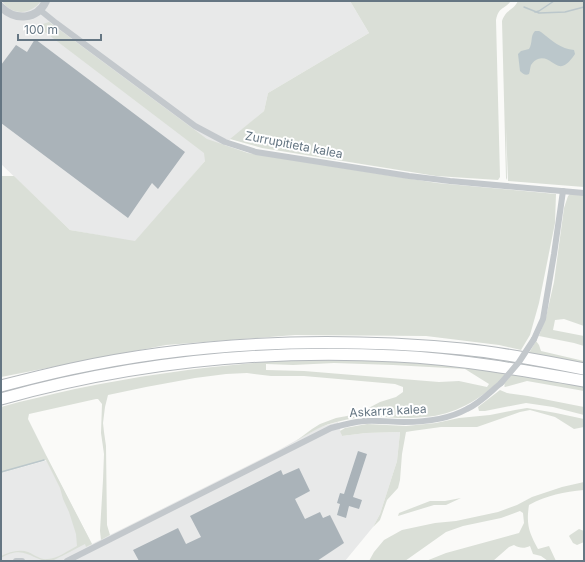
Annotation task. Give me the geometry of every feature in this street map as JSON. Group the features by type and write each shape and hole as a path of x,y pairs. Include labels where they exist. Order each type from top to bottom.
{"highway":[{"path":"1,386 72,369 142,356 195,349 288,343 337,342 389,344 463,350 529,359 584,369"},
{"path":"1,399 79,380 148,368 202,361 289,355 334,354 396,356 517,369 584,381"}],"street":[{"path":"1,6 11,15 19,17 33,14 40,10 46,1"},
{"name":"Zurrupitieta kalea","path":"40,10 195,126 230,143 256,152 409,176 450,181 584,192"},
{"name":"Askarra kalea","path":"67,561 331,428 366,421 406,422 436,420 454,415 467,409 485,397 501,383 519,362 534,339 543,319 563,191"},
{"path":"16,561 22,561"}],"shaded area":[{"path":"1,1 350,1 369,33 268,93 264,111 205,161 136,242 70,230 1,164"},
{"path":"2,1 41,1 32,9 22,12 11,9"},
{"path":"350,1 511,1 500,10 496,20 500,177 498,180 436,176 262,148 230,139 264,111 268,93 369,33"},
{"path":"518,1 584,1 584,187 508,181 506,128 507,180 506,178 502,21 505,14 514,7"},
{"path":"49,22 207,139 248,153 437,183 556,194 555,223 539,303 530,335 521,350 499,345 426,336 295,335 166,345 1,377 1,176 14,176 70,230 135,241 205,161 204,153 37,26"},
{"path":"535,31 541,32 560,46 574,50 575,54 569,62 560,66 543,58 538,59 531,65 529,74 523,74 520,71 518,54 521,51 529,49"},
{"path":"571,193 584,194 584,326 564,319 555,320 553,330 584,336 584,346 539,336 546,317 554,282 564,208 568,196"},
{"path":"536,341 541,351 584,361 584,364 529,353"},
{"path":"264,347 377,347 484,356 584,372 584,378 550,370 265,352 1,394 1,389 146,359"},
{"path":"290,360 357,360 469,367 561,381 584,387 584,391 527,381 505,387 500,380 475,400 456,410 436,416 418,418 360,417 323,426 296,441 320,424 363,411 380,402 396,397 403,392 403,387 395,384 304,376 271,376 247,373 195,378 108,395 103,423 106,446 107,525 110,535 101,540 100,531 104,454 101,433 102,404 98,399 96,399 29,414 28,419 92,544 86,547 85,544 51,561 44,561 28,554 17,552 1,558 1,556 7,553 21,551 28,552 42,559 52,559 77,546 76,534 69,512 60,488 46,460 1,473 1,407 75,389 128,379 209,367","holes":["334,363 465,369 489,384 487,387 459,381 439,382 304,371 266,370 266,364 293,365"]},
{"path":"500,390 507,393 584,407 584,415 553,407 526,403 479,411 478,407"},
{"path":"527,408 584,419 584,427 574,429 555,417 530,410 477,427 441,427 406,432 398,488 387,500 380,520 373,527 380,514 397,461 400,432 366,433 342,436 340,431 345,428 367,424 406,426 436,423"},
{"path":"338,422 342,436 366,433 400,432 397,461 380,514 373,527 345,561 1,561 1,473 48,460 92,544 277,451 320,427"},
{"path":"584,482 584,490 556,494 529,505 528,523 530,533 538,549 549,546 556,561 548,561 541,556 533,554 530,546 522,548 514,545 509,547 493,561 426,561 446,553 519,533 524,523 523,513 520,511 501,518 463,526 446,532 405,561 369,561 384,540 402,530 498,512 517,505 532,497 562,487"},
{"path":"461,498 446,505 434,505 398,516 399,513 430,501 445,501"},
{"path":"579,529 584,531 584,542 577,545 573,543 569,536"}],"building":[{"path":"35,39 185,152 158,189 152,183 128,218 1,123 1,65 16,45 27,52"},
{"path":"358,451 367,454 353,497 362,500 359,509 349,506 346,518 337,515 340,504 337,503 340,493 344,494"},
{"path":"299,468 310,491 295,499 305,519 320,512 323,518 330,515 344,543 317,561 139,561 133,550 178,528 186,544 201,537 190,516 281,470 283,475"}],"waterway":[{"path":"535,12 554,1"},
{"path":"524,7 539,13 565,12 584,7"},
{"path":"1,472 44,460"}]}
